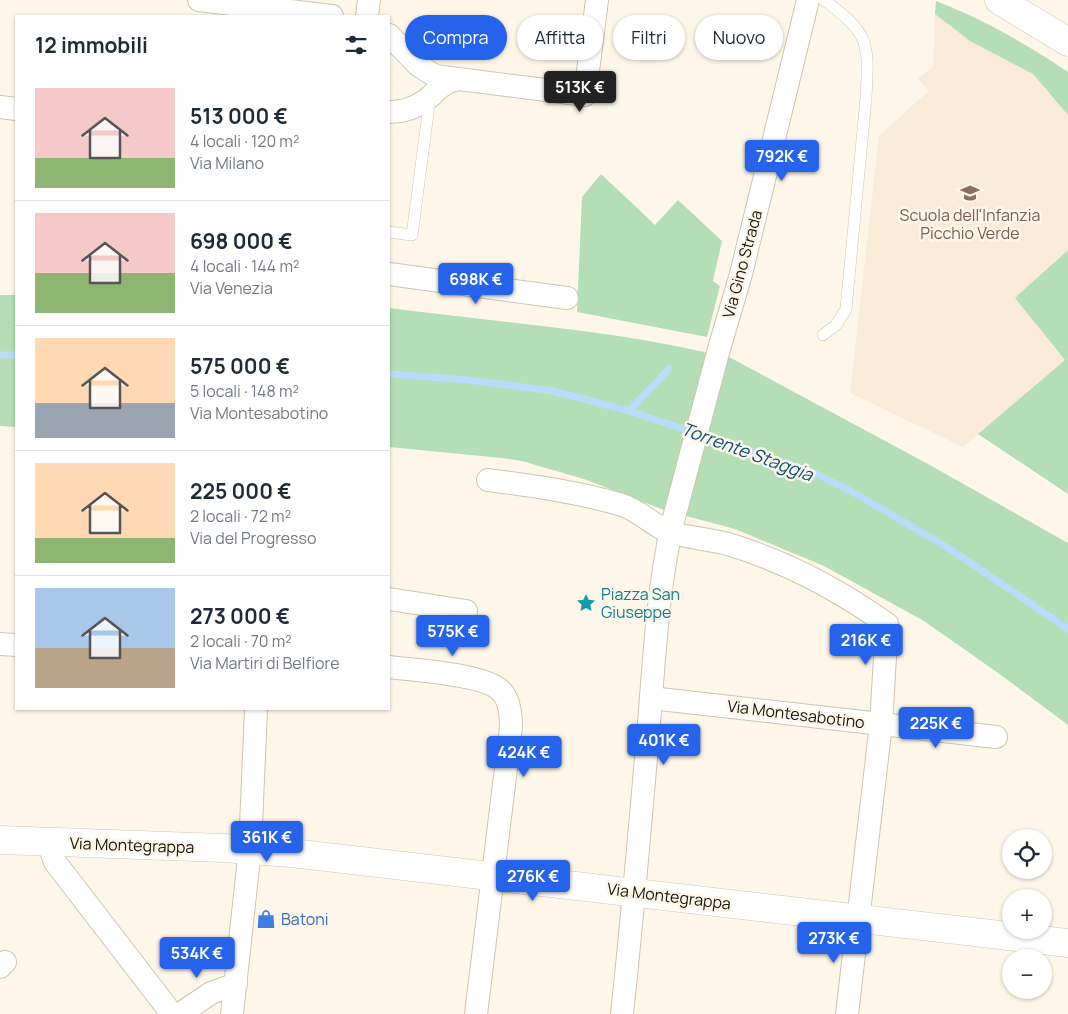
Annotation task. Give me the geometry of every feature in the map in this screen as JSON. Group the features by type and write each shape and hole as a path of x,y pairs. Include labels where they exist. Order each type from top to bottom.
{"main road":[{"path":"999,0 1068,42"},
{"name":"Via Montegrappa","path":"4,845 48,842 250,849 1068,943"}],"street":[{"path":"198,0 324,15"},
{"path":"367,15 370,0"},
{"path":"390,36 423,69 435,76 585,95 597,0"},
{"name":"Via Gino Strada","path":"622,1014 635,892 658,610 673,523 746,255 808,0"},
{"path":"390,112 414,108 444,84 455,80"},
{"path":"0,107 15,109"},
{"path":"390,274 567,298"},
{"path":"488,480 560,491 624,506 642,514 673,523 780,565 849,599 887,624 881,724 847,1014"},
{"path":"390,599 466,610"},
{"path":"0,644 15,645"},
{"path":"390,667 471,678 485,682 501,690 509,705 512,728 476,1014"},
{"name":"Via Montesabotino","path":"651,698 996,737"},
{"path":"232,1014 250,849 256,710"},
{"path":"48,842 55,862 172,1014"},
{"path":"180,1014 211,993 236,984"}],"lane":[{"path":"822,335 840,320 846,309 868,68 867,49 859,30 824,0"},
{"path":"390,232 412,235 430,97"}],"shaded area":[{"name":"Scuola dell'Infanzia Picchio Verde","path":"935,14 970,41 1033,74 1068,115 1068,250 1016,298 1065,360 963,447 850,393 879,136 928,91 918,78 933,67"}],"green space":[{"path":"936,1 1004,33 1068,72 1068,115 1033,74 970,41 935,14"},
{"path":"601,174 655,225 678,200 722,241 713,281 720,286 707,337 577,312 582,197"},
{"path":"1068,250 1068,494 978,434 1065,360 1015,298"},
{"path":"0,295 15,295 15,427 0,426"},
{"path":"390,308 646,340 731,358 928,464 1068,543 1068,725 924,621 824,566 735,529 664,510 587,480 522,461 390,447"}],"waterway":[{"name":"Torrente Staggia","path":"0,355 15,355"},
{"path":"629,411 669,369"},
{"name":"Torrente Staggia","path":"390,374 469,380 553,391 629,411 817,474 858,495 950,549 1068,629"}],"place":[{"name":"Scuola dell'Infanzia Picchio Verde","path":"970,193"},
{"name":"Piazza San Giuseppe","path":"586,603"},
{"name":"Batoni","path":"266,919"}]}
